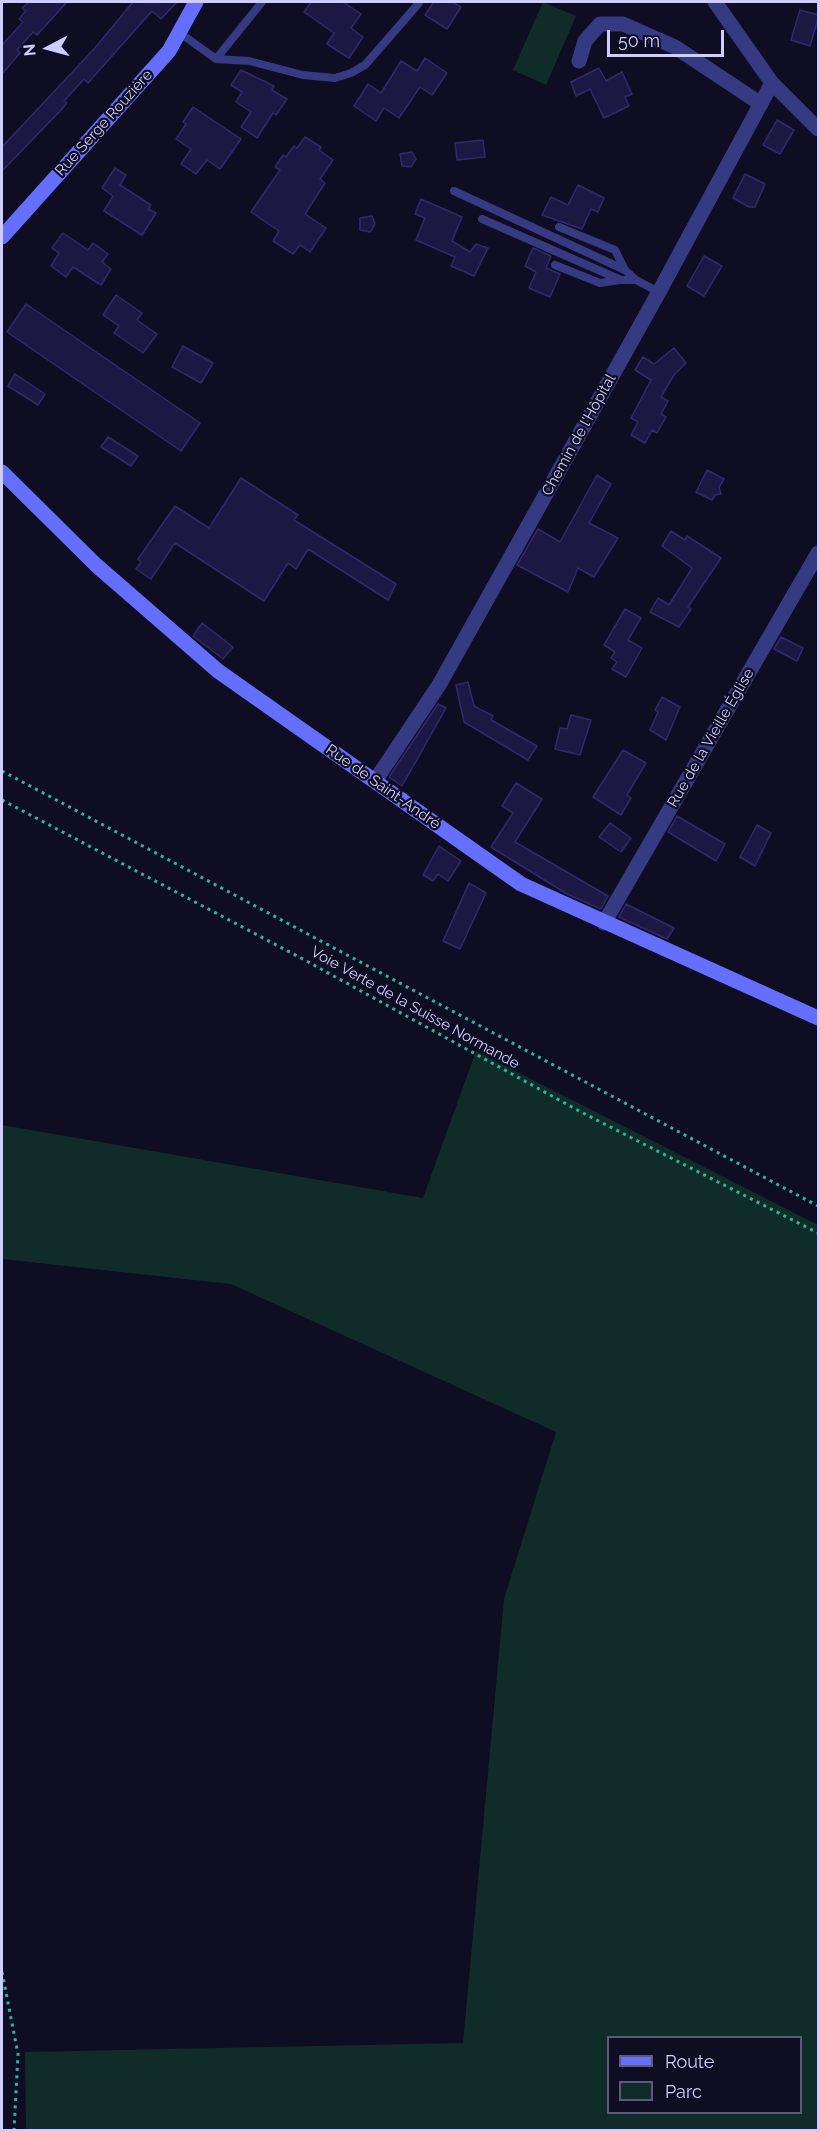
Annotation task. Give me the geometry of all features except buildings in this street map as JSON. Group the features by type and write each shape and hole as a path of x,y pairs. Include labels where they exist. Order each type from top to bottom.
{"street":[{"name":"Rue Serge Rouzière","path":"3,234 169,51 196,2"},
{"path":"715,2 772,83 819,129"},
{"path":"579,61 585,41 600,24 623,24 675,47 761,104"},
{"name":"Chemin de l'Hôpital","path":"375,781 439,685 659,292 772,83"},
{"name":"Rue de Saint-André","path":"2,472 96,565 218,671 521,884 819,1018"},
{"name":"Rue de la Vieille Église","path":"604,923 819,553"}],"lane":[{"path":"216,59 262,2"},
{"path":"180,33 216,59 249,61 303,75 335,78 365,65 419,3"},
{"path":"454,191 624,270 636,280 659,292"},
{"path":"482,219 621,280"},
{"path":"559,227 615,250 624,270"},
{"path":"555,265 600,283 636,280"}],"path":[{"path":"2,771 819,1206"},
{"name":"Voie Verte de la Suisse Normande","path":"2,800 301,958 560,1101 819,1233"},
{"path":"2,1972 18,2054 14,2130"}],"green space":[{"path":"543,2 576,16 546,85 513,70"},
{"path":"476,1051 818,1225 818,2130 26,2130 25,2052 463,2043 504,1599 556,1432 231,1284 2,1259 2,1125 423,1198"}]}
